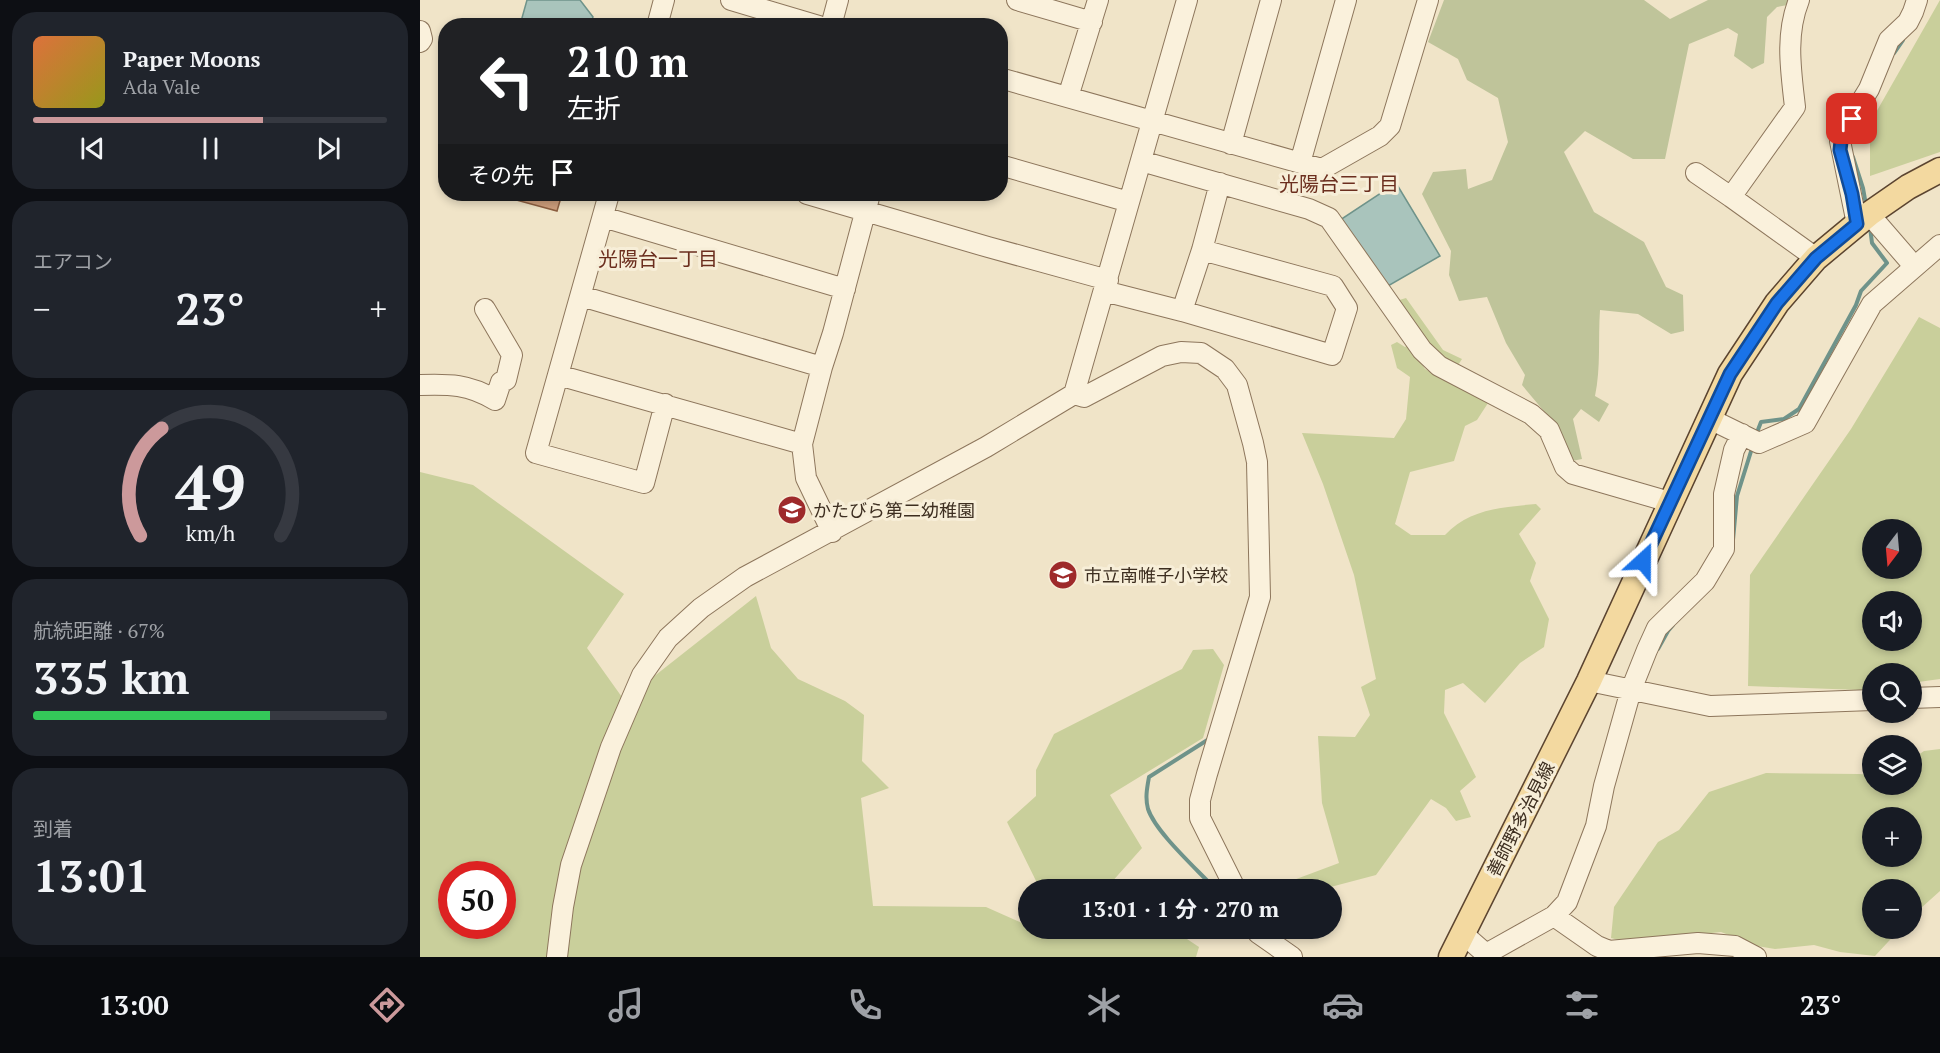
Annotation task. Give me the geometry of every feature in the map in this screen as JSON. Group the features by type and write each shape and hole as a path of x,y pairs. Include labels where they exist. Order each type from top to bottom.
{"main road":[{"name":"善師野多治見線","path":"1451,957 1589,681 1730,374 1777,303 1816,258 1908,187 1940,170"}],"street":[{"path":"659,18 664,0"},
{"path":"833,18 838,0"},
{"path":"1017,0 1092,22"},
{"path":"1068,97 1098,0"},
{"path":"557,957 571,865 611,747 642,675 669,638 700,609 745,577 986,447 1074,394 1187,0"},
{"path":"1232,144 1271,0"},
{"path":"1300,163 1346,0"},
{"path":"1008,80 1322,169 1380,136 1390,126 1428,0"},
{"path":"1731,197 1794,107 1789,51 1794,12 1799,0"},
{"path":"1917,0 1908,22 1889,40 1869,90 1842,133 1840,141 1868,220 1898,246 1928,256"},
{"path":"737,1 793,18"},
{"path":"420,31 423,39 420,42"},
{"path":"1141,161 1310,209 1329,218 1422,350 1438,366 1531,414 1549,430 1561,458 1573,474 1670,502"},
{"path":"1008,167 1129,202"},
{"path":"1696,173 1816,258"},
{"path":"1182,311 1202,250 1220,183"},
{"path":"607,201 536,453 644,483 665,404"},
{"path":"832,532 806,478 802,444 868,202 988,247 1182,311 1332,355 1347,308 1333,286 1202,250"},
{"path":"603,217 845,289"},
{"path":"1562,921 1567,902 1593,837 1640,692 1657,628 1705,581 1724,549 1724,494 1734,450 1749,438 1805,423 1872,304 1928,256"},
{"path":"581,296 822,367"},
{"path":"420,385 452,383 481,391 495,400 501,382 506,380 512,355 485,309"},
{"path":"1074,394 1084,397 1162,356 1181,352 1201,353 1225,369 1237,385 1257,462 1260,597 1200,800 1200,818 1230,879"},
{"path":"558,375 802,444"},
{"path":"1710,419 1749,438"},
{"path":"1589,681 1710,706 1862,700"},
{"path":"1922,698 1940,697"},
{"path":"1462,933 1486,954 1562,921"},
{"path":"1562,921 1609,951 1698,943 1734,946 1756,957"},
{"path":"1266,939 1292,957"}],"green space":[{"path":"1444,0 1644,0 1670,19 1708,0 1795,0 1793,4 1777,7 1767,17 1764,63 1752,69 1734,56 1738,34 1728,28 1689,44 1665,159 1633,159 1585,131 1564,152 1594,212 1644,242 1666,287 1683,295 1684,331 1671,334 1638,314 1600,310 1599,364 1595,396 1609,404 1599,422 1581,409 1573,419 1582,459 1572,461 1553,422 1522,385 1525,375 1506,343 1487,297 1459,301 1449,275 1451,251 1422,194 1433,172 1466,169 1468,189 1492,180 1508,142 1498,98 1467,80 1458,59 1428,42"},
{"path":"1940,0 1940,152 1870,176 1870,123"},
{"path":"1406,298 1443,350 1462,359 1455,370 1420,361 1425,369 1488,403 1477,420 1465,426 1454,461 1410,472 1395,524 1411,535 1445,535 1454,526 1487,511 1536,504 1541,509 1519,534 1536,563 1530,581 1549,619 1544,647 1520,663 1485,703 1463,683 1445,690 1444,713 1476,777 1460,791 1471,817 1456,821 1446,808 1431,799 1376,875 1342,884 1342,879 1296,879 1339,863 1322,803 1318,736 1355,737 1370,715 1361,687 1376,679 1354,575 1323,484 1302,433 1394,438 1406,419 1410,377 1397,368 1391,345 1397,342 1405,347 1417,339 1396,301"},
{"path":"1919,317 1940,328 1940,679 1922,681 1922,663 1862,663 1862,690 1748,686 1750,575 1851,429"},
{"path":"420,472 473,485 624,594 587,648 624,700 756,596 771,648 798,679 845,701 864,715 862,761 889,788 861,798 873,906 986,907 1018,921 1018,939 1187,939 1199,947 1196,957 420,957"},
{"path":"1213,649 1224,665 1203,738 1110,795 1142,848 1114,879 1035,879 1007,822 1036,796 1036,770 1054,734 1182,669 1193,650"},
{"path":"1940,749 1940,891 1922,907 1922,879 1862,879 1862,939 1891,939 1875,956 1840,952 1814,945 1775,949 1757,946 1721,932 1626,942 1611,938 1614,907 1658,842 1679,830 1709,792 1766,773 1859,774 1862,774 1862,795 1922,795 1922,752"}],"water":[{"path":"527,0 580,0 593,17 593,18 522,18"},
{"path":"1396,183 1440,256 1381,290 1340,220"}],"building":[{"path":"520,201 560,201 557,211"}],"waterway":[{"path":"1894,53 1903,40"},
{"path":"1853,157 1866,205"},
{"path":"1756,435 1761,422 1784,419 1799,409 1856,305 1861,291 1887,263 1872,243 1870,227"},
{"path":"1733,540 1737,496 1753,445"},
{"path":"1658,649 1673,625"},
{"path":"1205,879 1178,851 1152,819 1148,809 1147,789 1149,777 1209,739"}],"place":[{"name":"かたびら第二幼稚園","path":"792,510"},
{"name":"市立南帷子小学校","path":"1063,575"}],"district":[{"name":"光陽台三丁目","path":"1339,183"},
{"name":"光陽台一丁目","path":"658,258"}],"route":[{"path":"1643,561 1730,374 1777,303 1816,258 1857,224 1852,194 1840,150 1842,133 1852,119"}]}
